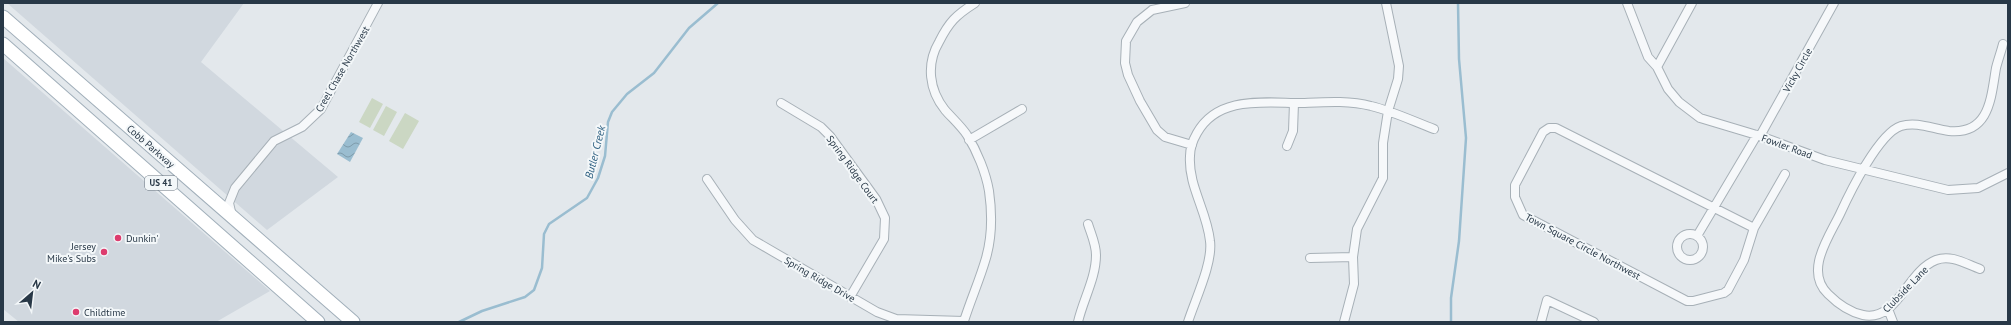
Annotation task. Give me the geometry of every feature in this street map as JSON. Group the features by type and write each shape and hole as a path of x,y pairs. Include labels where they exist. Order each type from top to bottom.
{"main road":[{"name":"Cobb Parkway","path":"3,17 354,322"},
{"name":"Cobb Parkway","path":"3,44 318,322"}],"street":[{"name":"Creel Chase Northwest","path":"233,217 229,203 231,195 261,155 274,141 302,127 321,109 378,3"},
{"path":"964,321 986,257 990,212 988,190 980,163 969,140 939,101 932,86 930,74 932,54 946,28 960,12 975,3"},
{"path":"1186,3 1151,6 1129,34 1125,48 1126,68 1140,101 1160,134 1173,141 1192,145"},
{"path":"1344,322 1354,284 1353,257 1357,229 1383,178 1383,143 1388,111 1398,79 1399,66 1386,3"},
{"name":"Fowler Road","path":"1627,3 1648,57 1657,67 1668,89 1678,102 1700,118 1759,136 1825,160 1948,190 1978,188 2008,173"},
{"path":"1657,67 1692,3"},
{"name":"Vicky Circle","path":"1697,236 1759,136 1834,3"},
{"name":"Clubside Lane","path":"1980,269 1950,258 1938,259 1928,264 1914,276 1899,297 1888,309 1873,317 1858,314 1840,306 1825,291 1817,276 1820,254 1850,194 1876,147 1889,133 1901,126 1915,124 1950,131 1964,130 1976,126 1991,104 1997,66 2003,44"},
{"path":"1188,322 1208,264 1211,242 1190,167 1192,145 1204,121 1226,108 1251,102 1342,102 1370,105 1434,129"},
{"path":"1287,146 1293,131 1294,103"},
{"name":"Spring Ridge Court","path":"781,104 821,126 876,199 885,218 884,239 850,297"},
{"path":"969,140 1022,109"},
{"name":"Town Square Circle Northwest","path":"1754,228 1556,128 1548,128 1543,132 1515,184 1514,191 1517,204 1523,215 1687,301 1693,301 1724,293 1728,290 1744,260 1754,228 1784,174"},
{"name":"Spring Ridge Drive","path":"707,178 735,220 753,240 850,297 877,312 896,319 964,321"},
{"path":"1078,322 1082,304 1092,278 1096,254 1088,224"},
{"path":"1310,258 1353,257"},
{"path":"1541,322 1547,300 1594,322"},
{"path":"1888,309 1893,322"}],"shaded area":[{"path":"7,3 244,3 201,62 338,177 267,230"},
{"path":"3,58 270,291 216,322 19,322 3,309"}],"green space":[{"path":"372,98 383,104 370,128 359,122"},
{"path":"386,106 397,112 384,136 373,130"},
{"path":"405,113 419,121 403,149 389,141"}],"water":[{"path":"351,132 363,138 350,162 337,154"}],"waterway":[{"name":"Butler Creek","path":"459,322 482,311 525,297 534,290 542,268 544,234 549,224 587,198 598,178 605,156 608,122 612,112 627,94 654,73 689,28 718,3"},
{"path":"1451,322 1451,298 1459,241 1466,138 1459,59 1458,3"}],"place":[{"name":"Dunkin'","path":"118,238"},
{"name":"Jersey Mike's Subs","path":"104,252"},
{"name":"Childtime","path":"76,312"}]}
